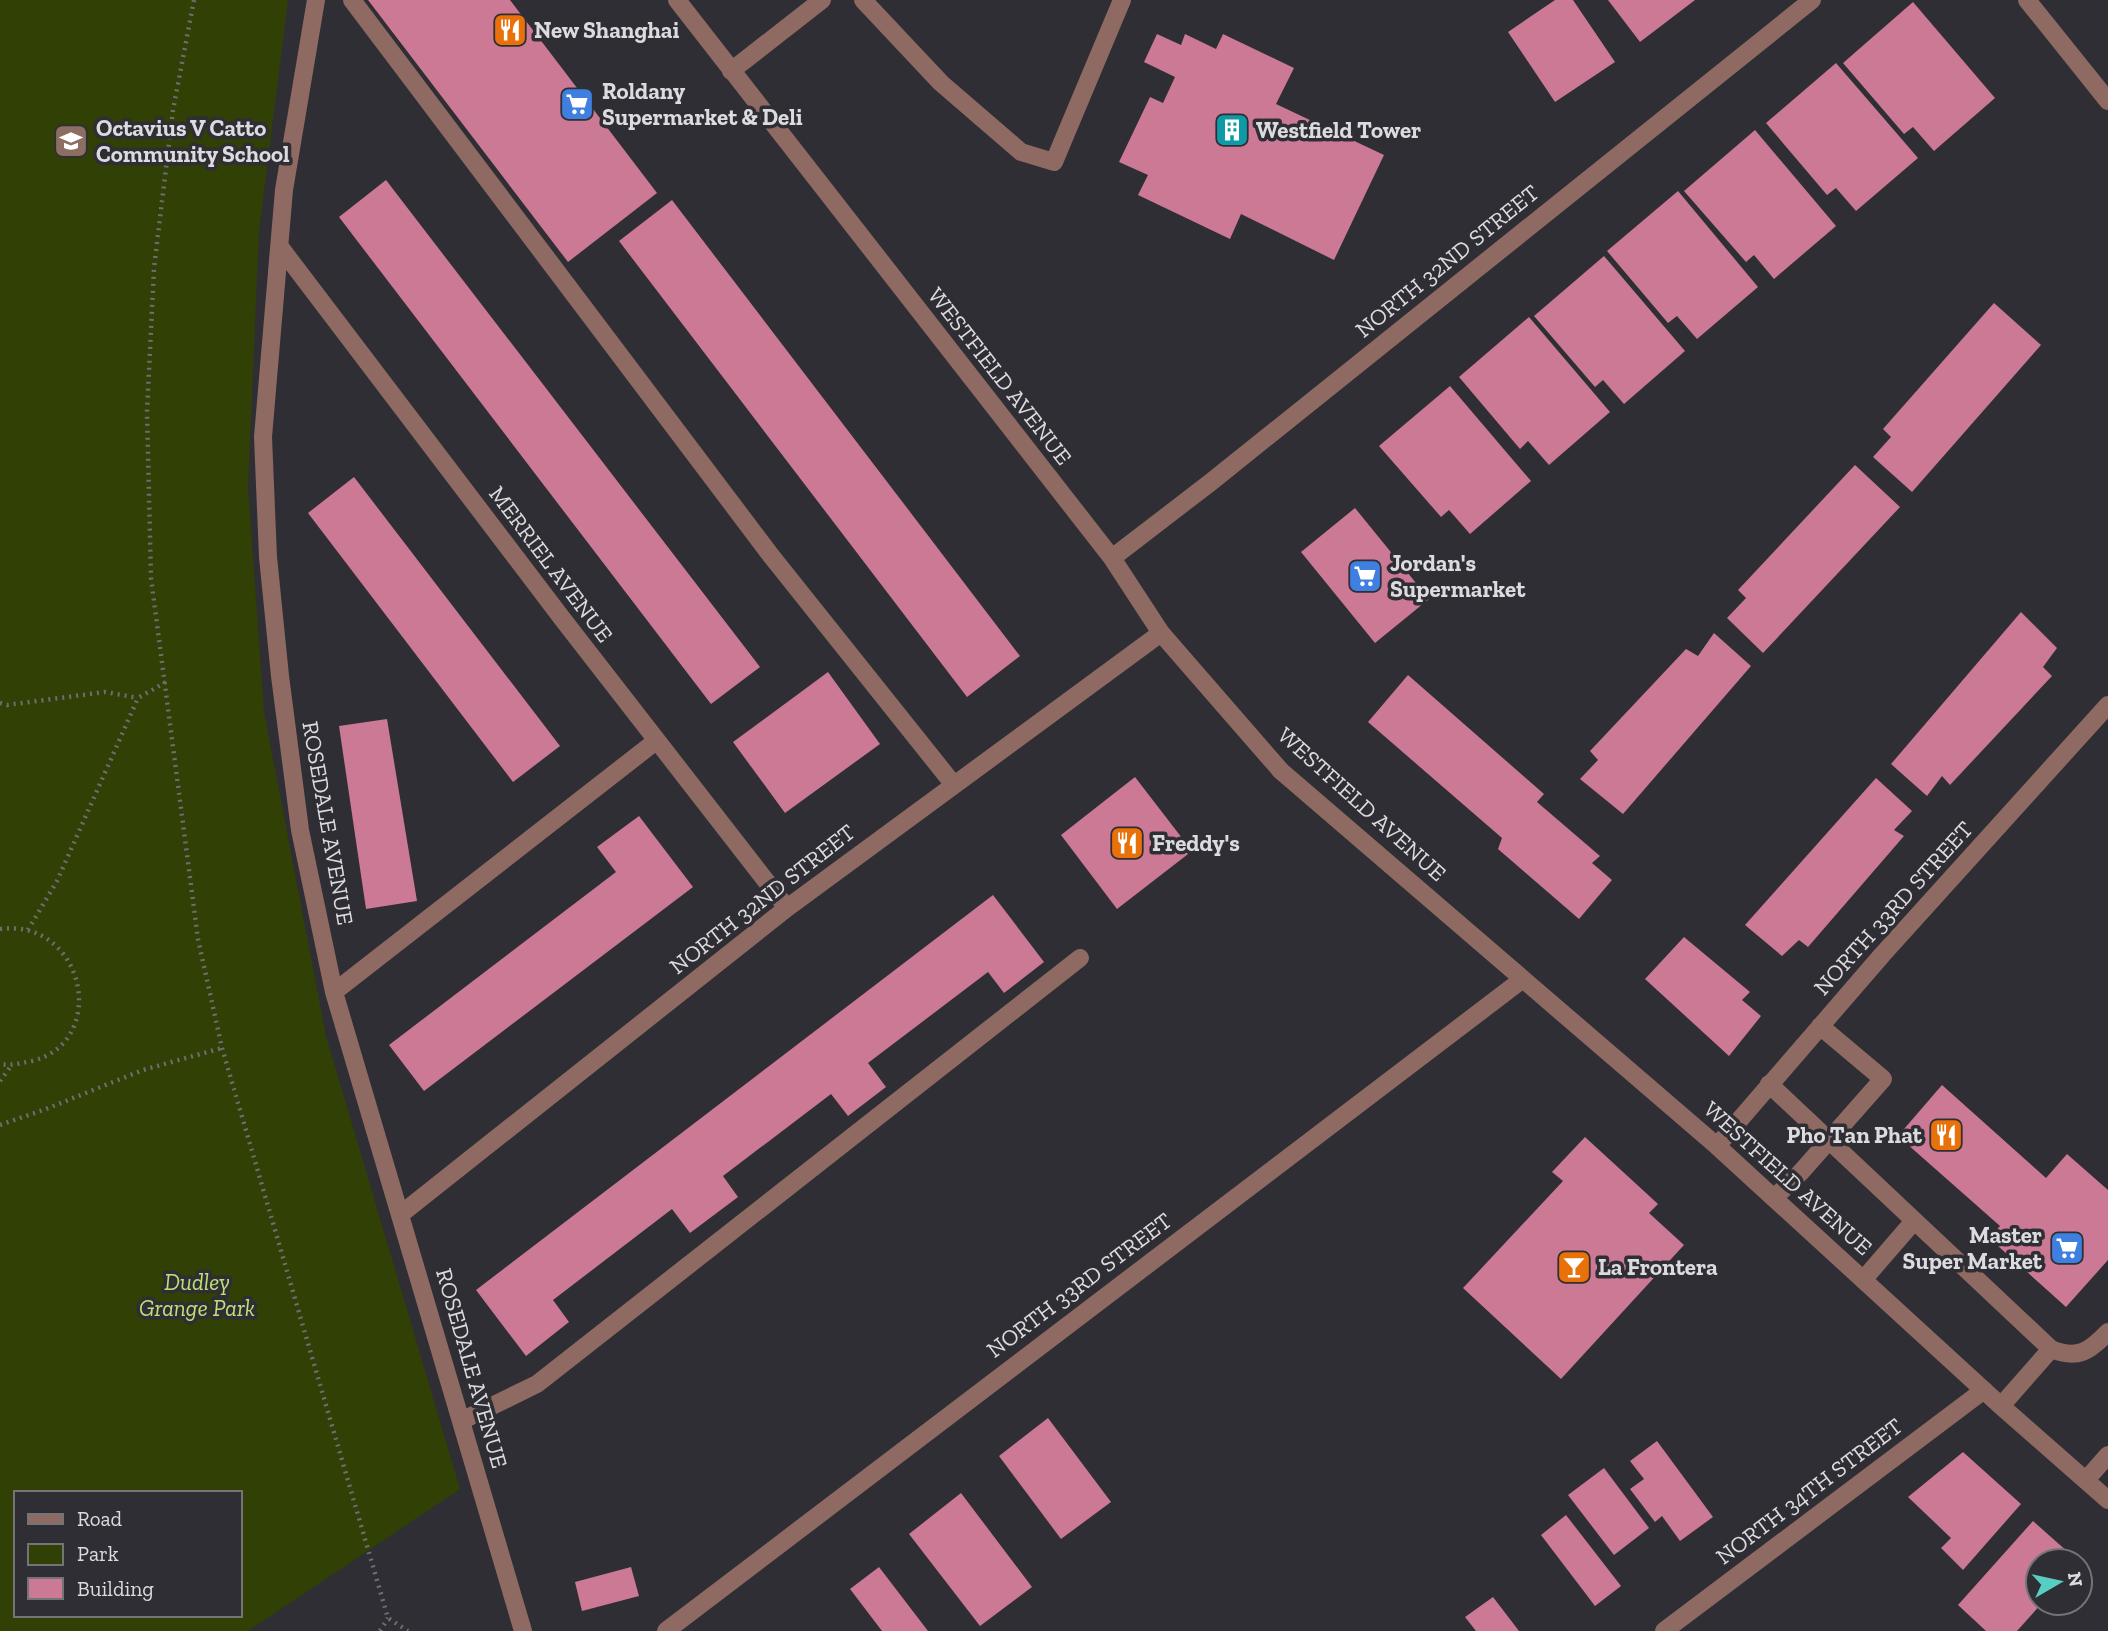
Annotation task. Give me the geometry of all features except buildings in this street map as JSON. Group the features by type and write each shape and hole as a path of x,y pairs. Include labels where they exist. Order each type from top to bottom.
{"street":[{"name":"ROSEDALE AVENUE","path":"316,0 284,190 263,437 268,557 280,676 300,830 334,992 523,1631"},
{"path":"352,0 769,553 954,785"},
{"name":"WESTFIELD AVENUE","path":"677,0 1112,558 1161,633 1281,771 1717,1146 2001,1406 2108,1500"},
{"path":"731,71 822,0"},
{"path":"863,0 941,83 1021,152 1054,162 1122,0"},
{"name":"NORTH 32ND STREET","path":"1112,558 1211,482 1812,0"},
{"path":"2027,0 2108,102"},
{"name":"MERRIEL AVENUE","path":"279,247 656,741 787,908"},
{"name":"NORTH 32ND STREET","path":"401,1214 787,908 1161,633"},
{"name":"NORTH 33RD STREET","path":"1717,1146 1820,1026 2108,705"},
{"path":"334,992 656,741"},
{"path":"461,1421 537,1384 1080,958"},
{"name":"NORTH 33RD STREET","path":"666,1631 1523,979"},
{"path":"1774,1198 1801,1172 1882,1079 1820,1026"},
{"path":"1769,1084 2051,1349 2063,1354 2089,1352 2108,1332"},
{"path":"1863,1280 1914,1222"},
{"path":"2001,1406 2051,1349"},
{"name":"NORTH 34TH STREET","path":"1664,1631 1984,1390"},
{"path":"2086,1480 2108,1455"}],"path":[{"path":"194,0 173,110 154,268 148,399 151,578 198,939 222,1048 387,1618 408,1631"},
{"path":"28,929 57,881 138,698 166,682"},
{"path":"0,703 7,705 105,692 138,698"},
{"path":"0,929 28,929 50,939 65,954 76,975 80,1002 74,1025 62,1043 43,1058 11,1066 0,1064"},
{"path":"0,1125 142,1070 222,1048"},
{"path":"0,1081 11,1066"},
{"path":"380,1631 387,1618"}],"green space":[{"name":"Dudley Grange Park","path":"0,0 288,0 259,231 248,486 264,712 326,1036 460,1489 248,1631 0,1631"}],"place":[{"name":"New Shanghai","path":"510,30"},
{"name":"Roldany Supermarket & Deli","path":"577,104"},
{"name":"Westfield Tower","path":"1232,130"},
{"name":"Octavius V Catto Community School","path":"71,141"},
{"name":"Jordan's Supermarket","path":"1365,576"},
{"name":"Freddy's","path":"1127,843"},
{"name":"Pho Tan Phat","path":"1946,1135"},
{"name":"Master Super Market","path":"2067,1248"},
{"name":"La Frontera","path":"1574,1267"}]}
